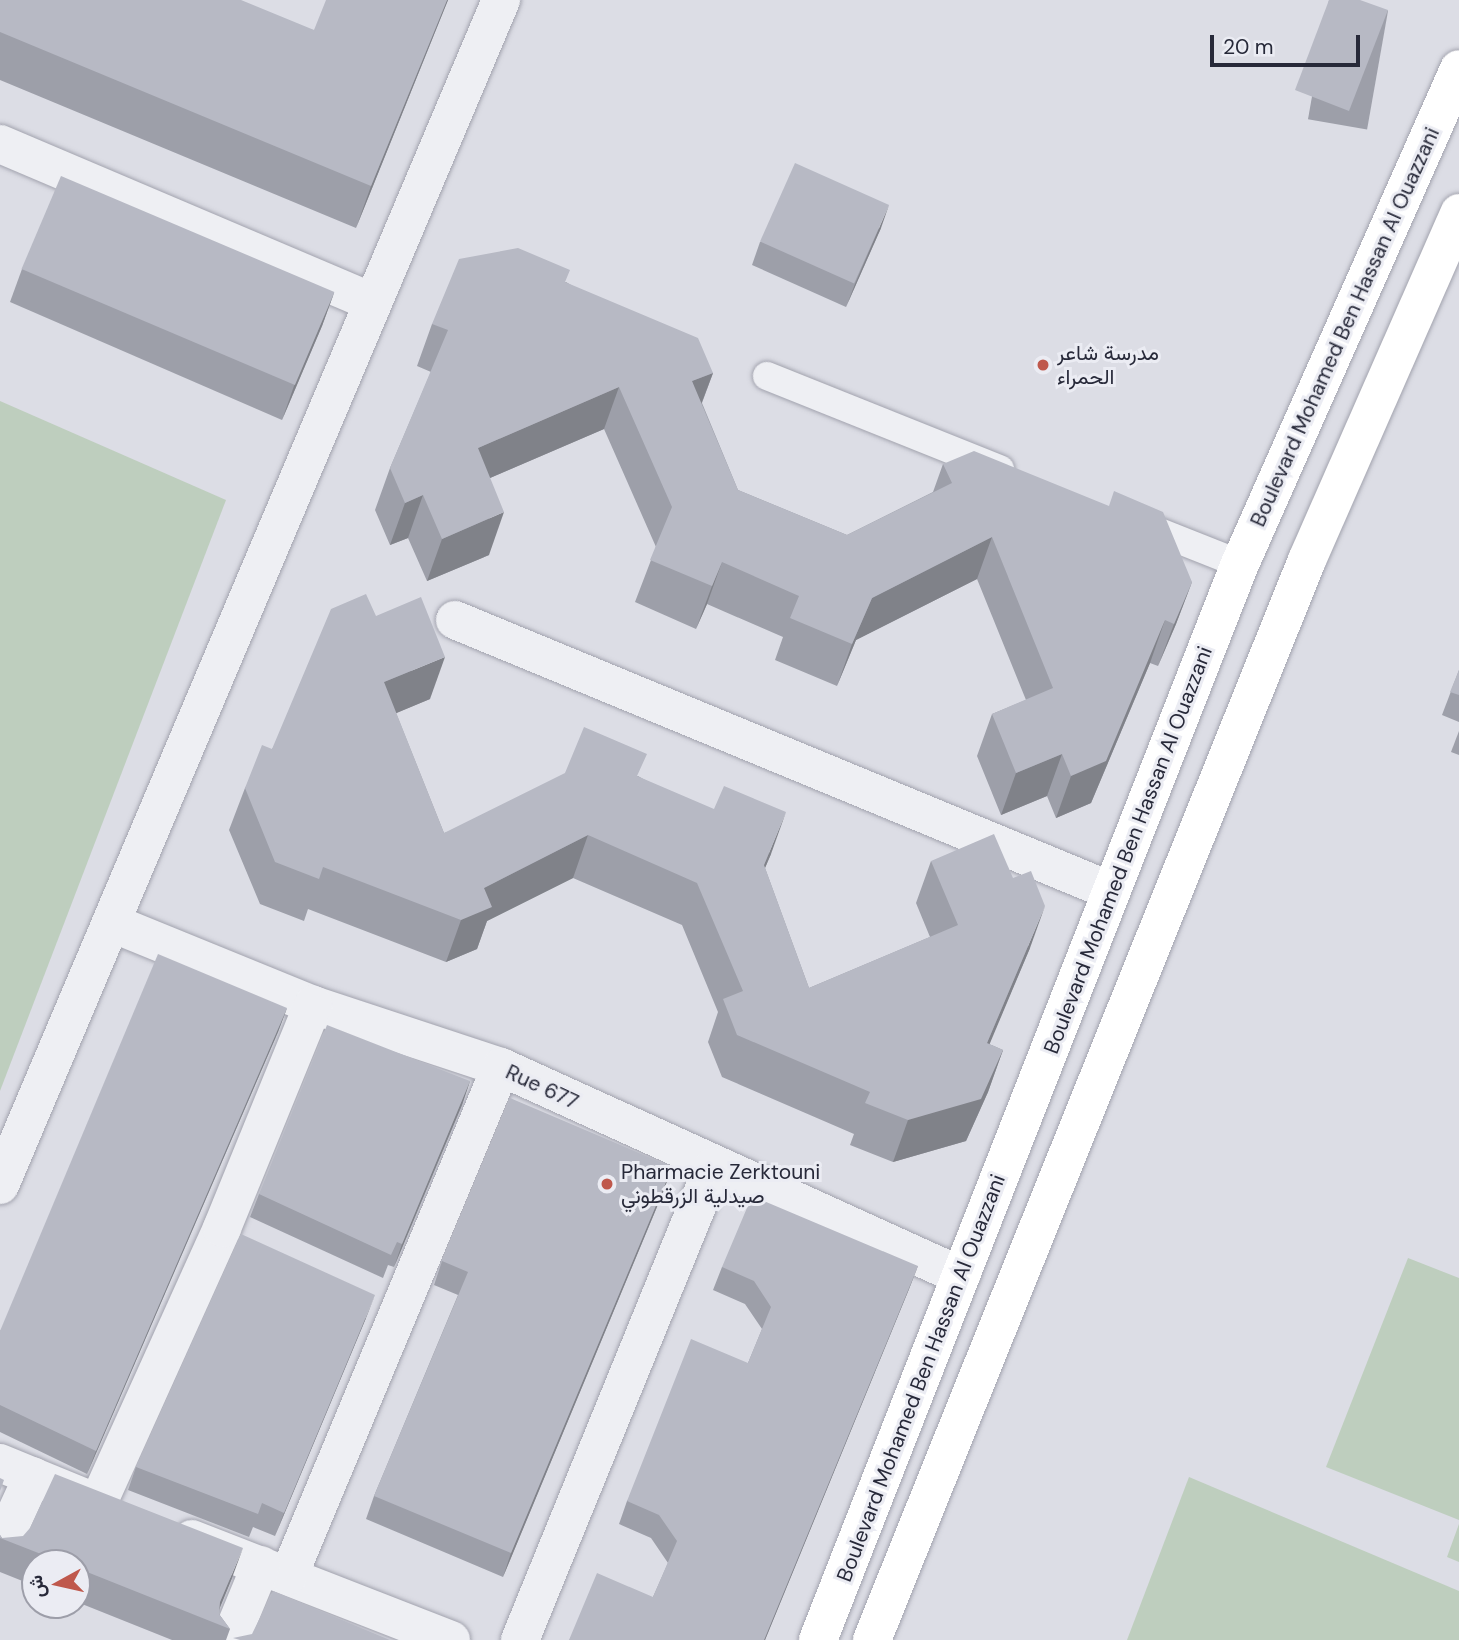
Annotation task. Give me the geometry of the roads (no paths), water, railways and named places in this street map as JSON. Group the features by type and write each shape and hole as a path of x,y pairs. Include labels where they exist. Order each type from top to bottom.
{"street":[{"path":"0,1185 501,0"},
{"name":"Boulevard Mohamed Ben Hassan Al Ouazzani","path":"818,1640 1240,564 1459,69"},
{"path":"4,152 373,302"},
{"path":"872,1640 1307,560 1459,213"},
{"path":"455,620 1111,891"},
{"name":"Rue 677","path":"112,923 313,1005 501,1067 713,1167 961,1276"},
{"path":"98,1503 222,1228 313,1005"},
{"path":"230,1640 275,1570 401,1310 501,1067"},
{"path":"520,1640 713,1167"},
{"path":"222,1228 258,1245"},
{"path":"365,1294 401,1310"},
{"path":"0,1548 16,1469 451,1640"}],"lane":[{"path":"767,376 1022,477"},
{"path":"1111,513 1240,564"}],"place":[{"name":"مدرسة شاعر الحمراء","path":"1043,365"},
{"name":"Pharmacie Zerktouni صيدلية الزرقطوني","path":"607,1184"}]}
